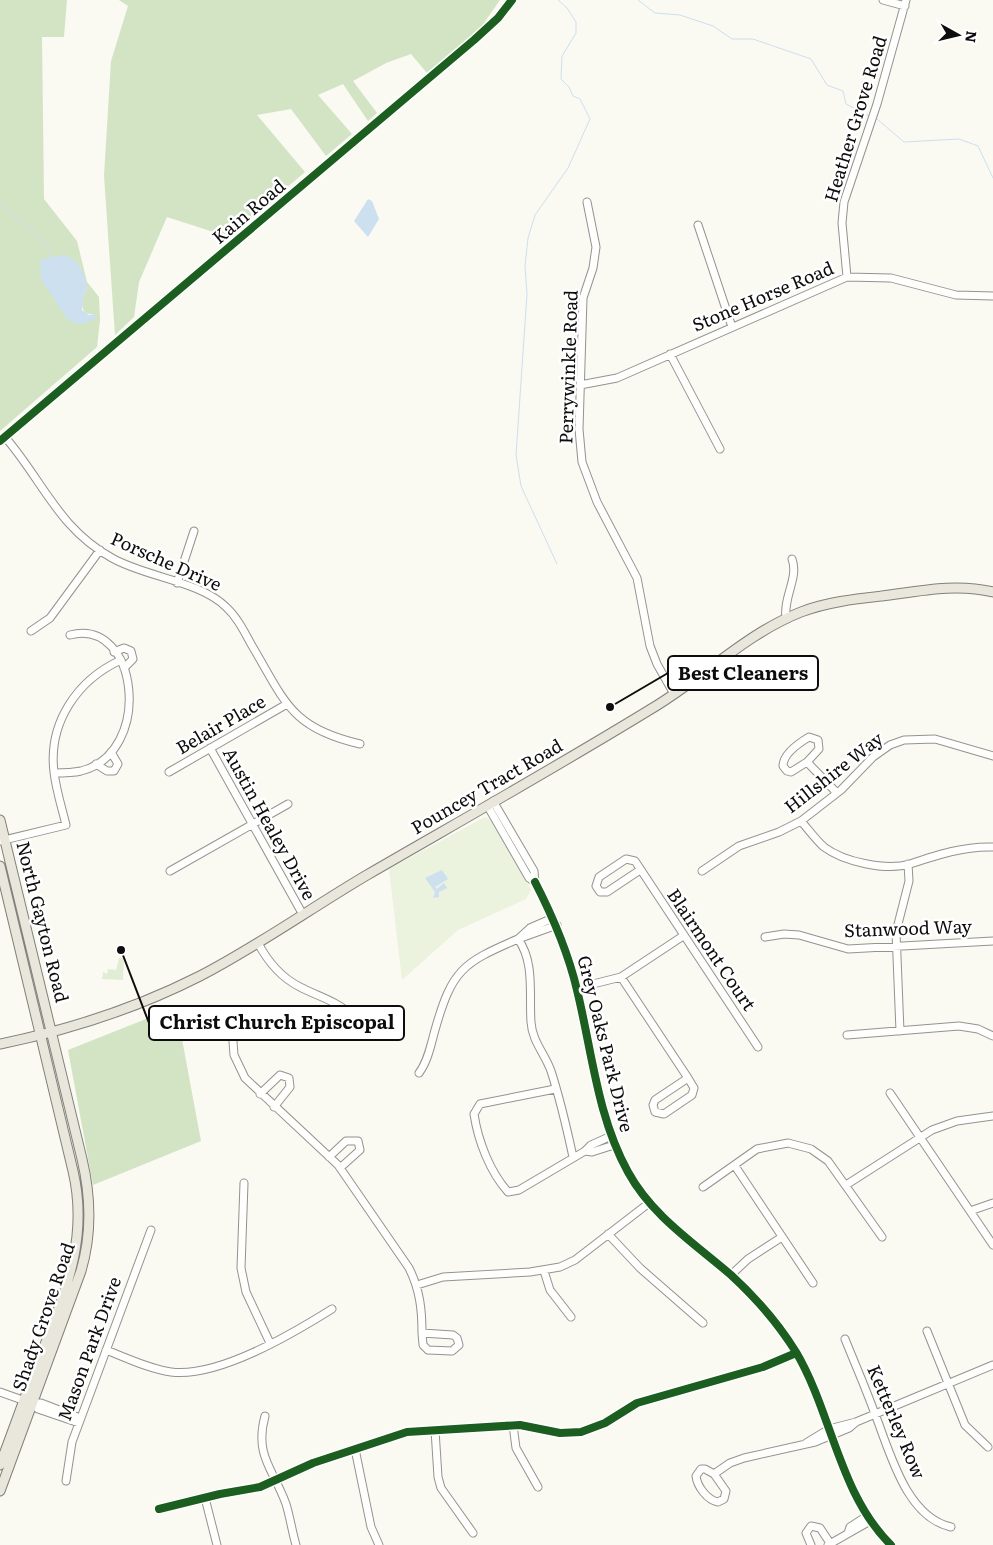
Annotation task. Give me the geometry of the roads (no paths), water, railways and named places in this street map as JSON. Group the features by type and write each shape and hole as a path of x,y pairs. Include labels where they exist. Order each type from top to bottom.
{"main road":[{"name":"Pouncey Tract Road","path":"0,1044 41,1035 112,1014 198,977 258,943 302,913 674,694 760,634 786,619 832,603 926,590 956,587 993,592"},
{"name":"North Gayton Road","path":"0,820 2,840 52,1032"},
{"name":"North Gayton Road","path":"0,866 41,1035"},
{"name":"Shady Grove Road","path":"0,1465 81,1272 89,1227 89,1200 86,1174 52,1032"},
{"name":"Shady Grove Road","path":"0,1491 67,1285 76,1252 79,1225 76,1180 41,1035"}],"street":[{"name":"Kain Road","path":"3,439 474,40 498,18 512,0"},
{"path":"883,0 906,3"},
{"name":"Heather Grove Road","path":"847,277 842,230 844,202 877,104 906,3"},
{"name":"Perrywinkle Road","path":"587,202 596,247 583,298 579,441 585,474 597,502 637,578 650,646 674,694"},
{"path":"698,225 732,327"},
{"name":"Stone Horse Road","path":"580,385 610,380 847,277 891,278 956,295 993,296"},
{"path":"670,354 720,449"},
{"name":"Porsche Drive","path":"3,439 30,467 60,515 84,538 100,550 128,566 208,594 232,613 287,704 311,727 333,738 360,744"},
{"path":"177,583 194,531"},
{"path":"31,631 50,618 100,550"},
{"path":"786,619 785,602 795,571 792,559"},
{"path":"54,773 82,771 96,764 111,752 125,730 129,713 130,693 122,664 114,652 92,636 78,633 70,635"},
{"path":"2,840 66,825 54,773 53,750 56,735 72,699 100,672 133,659 131,651 124,648 114,652"},
{"name":"Belair Place","path":"169,772 287,704"},
{"path":"809,736 818,740 819,749 808,762 791,772 787,771 783,766 784,758 809,736"},
{"name":"Hillshire Way","path":"702,871 739,846 779,832 801,821 837,793 873,756 890,745 904,740 935,739 993,756"},
{"name":"Austin Healey Drive","path":"210,748 254,823 302,913"},
{"path":"96,764 107,772 114,771 118,764 111,752"},
{"path":"808,762 837,793"},
{"name":"Grey Oaks Park Drive","path":"490,803 530,878 535,882 556,925 577,988 603,1113 614,1145 629,1174 649,1202 665,1220 731,1275 766,1311 796,1353 857,1498 869,1519 891,1545"},
{"path":"170,871 288,804"},
{"path":"801,821 824,846 845,858 873,864 908,864 958,850 993,847"},
{"path":"626,859 633,860 640,870 607,892 602,892 597,888 598,879 626,859"},
{"path":"900,1031 897,924 909,880 908,864"},
{"name":"Blairmont Court","path":"640,870 758,1047"},
{"path":"518,939 530,928 553,918"},
{"path":"419,1073 426,1060 452,982 467,965 484,953 556,925"},
{"name":"Stanwood Way","path":"765,937 784,934 799,935 848,949 993,941"},
{"path":"577,988 621,977 683,936"},
{"path":"518,939 529,971 532,995 531,1022 534,1038 550,1070 573,1157"},
{"path":"258,943 266,957 281,974 300,987 338,1004 353,1017"},
{"path":"621,977 688,1078 694,1088 692,1095 664,1114 655,1112 653,1105 655,1100 688,1078"},
{"path":"847,1035 959,1026 978,1029 993,1036"},
{"path":"232,1028 234,1055 245,1078 340,1168 409,1268 417,1285 422,1313 422,1333 423,1345 428,1350 452,1351 459,1345 457,1338 453,1335 422,1333"},
{"path":"260,1094 280,1075 289,1078 290,1087 274,1107"},
{"path":"555,1089 480,1104 474,1114 476,1130 498,1180 508,1192 519,1190 585,1151 591,1145 611,1136"},
{"path":"890,1093 993,1246"},
{"path":"846,1185 932,1130 957,1121 993,1116"},
{"path":"329,1157 350,1139 360,1143 360,1150 357,1154 340,1168"},
{"path":"703,1187 757,1149 788,1143 811,1149 823,1157 846,1185 882,1236"},
{"path":"585,1151 592,1152 614,1145"},
{"path":"735,1166 813,1284"},
{"path":"244,1183 241,1268 243,1282 270,1343"},
{"path":"417,1285 443,1277 544,1271 560,1267 575,1260 649,1202"},
{"path":"970,1211 993,1203"},
{"name":"Mason Park Drive","path":"66,1481 68,1460 80,1420 151,1230"},
{"path":"608,1234 640,1268 703,1322"},
{"path":"731,1275 748,1259 782,1237"},
{"path":"544,1271 550,1290 571,1317"},
{"path":"106,1350 150,1367 172,1372 208,1370 224,1365 291,1335 332,1309"},
{"path":"926,1331 965,1425 988,1447"},
{"name":"Ketterley Row","path":"845,1339 900,1478 919,1507 937,1524 951,1527"},
{"path":"159,1509 253,1489 275,1482 297,1469 401,1433 513,1425 530,1426 570,1434 582,1432 605,1423 637,1403 763,1366 796,1353"},
{"path":"714,1474 730,1463 744,1458 783,1451 806,1443 876,1415 948,1382 993,1366"},
{"path":"0,1392 28,1402 41,1403 80,1420"},
{"path":"265,1416 261,1444 265,1461 286,1505 296,1545"},
{"path":"513,1425 516,1448 538,1487"},
{"path":"435,1430 438,1477 442,1488 473,1533"},
{"path":"355,1449 371,1527 379,1545"},
{"path":"701,1469 714,1474 726,1491 724,1498 718,1502 710,1499 696,1480 701,1469"},
{"path":"205,1498 217,1545"},
{"path":"811,1545 806,1532 811,1526 820,1528 829,1544 848,1533 850,1527 869,1519"}],"water":[{"path":"368,199 372,201 379,219 368,237 354,221"},
{"path":"63,255 69,257 81,268 85,278 87,289 84,294 82,310 89,315 98,315 88,322 76,323 68,320 41,279 40,263 43,259"},
{"path":"442,870 448,879 435,887 437,889 444,883 447,888 439,892 439,897 433,898 435,892 425,878"}],"waterway":[{"path":"557,564 521,486 516,455 527,294 525,266 528,238 535,215 568,168 590,119 580,99 573,96 569,87 561,79 562,56 576,33 576,22 567,8 558,0"},
{"path":"638,0 655,13 680,15 713,26 732,39 753,39 811,59 827,85 843,91 846,104 869,116"},
{"path":"877,119 904,142 959,139 978,146 993,178"},
{"path":"0,204 36,235 53,257"}],"place":[{"name":"Best Cleaners","path":"610,707"},
{"name":"Christ Church Episcopal","path":"121,950"}]}
